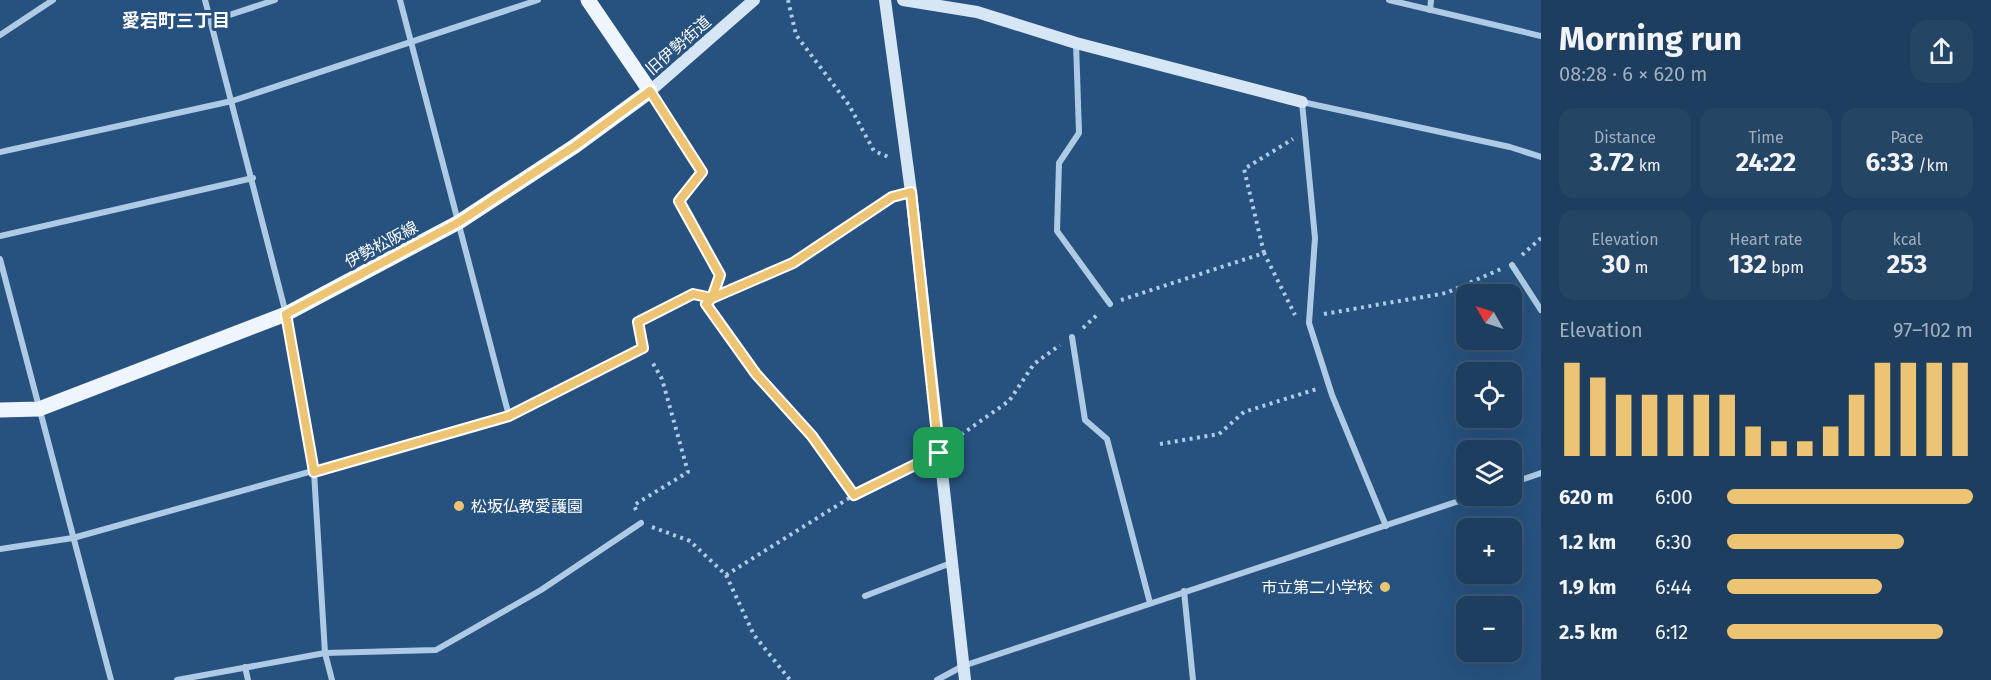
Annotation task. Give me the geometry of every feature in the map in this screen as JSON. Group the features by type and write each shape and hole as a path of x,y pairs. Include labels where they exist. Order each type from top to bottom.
{"main road":[{"path":"588,0 650,91"},
{"name":"伊勢松阪線","path":"0,410 39,409 286,314 459,222 575,146 650,91"}],"street":[{"path":"0,36 18,21 53,0"},
{"path":"205,0 253,178 286,314 314,472 325,653 332,680"},
{"path":"211,21 275,0"},
{"path":"400,0 509,416"},
{"path":"0,152 232,100 538,0"},
{"name":"旧伊勢街道","path":"650,91 754,0"},
{"path":"885,0 911,192 965,680"},
{"path":"903,0 979,6 1076,43 1302,102 1510,147 1541,157"},
{"path":"1389,0 1541,36"},
{"path":"1430,10 1431,0"},
{"path":"1076,43 1079,134 1059,163 1057,231 1110,304"},
{"path":"1302,102 1315,238 1309,323 1329,385 1386,526"},
{"path":"0,236 253,178"},
{"path":"0,259 111,680"},
{"path":"1512,265 1541,310"},
{"path":"1072,337 1085,420 1107,440 1150,603"},
{"path":"0,549 73,537 314,472 509,416 643,348"},
{"path":"1522,480 1541,473"},
{"path":"937,680 963,666 1456,502"},
{"path":"177,680 325,653 436,650 541,590 642,523"},
{"path":"865,596 951,563"},
{"path":"1184,591 1193,680"},
{"path":"245,667 248,680"}],"path":[{"path":"788,0 796,35 849,105 874,151 886,158 906,159"},
{"path":"650,91 702,172 679,201 720,275 712,298"},
{"path":"1304,133 1244,169 1264,253 1295,316 1309,323 1318,315 1446,293 1512,265 1541,238"},
{"path":"854,495 812,436 756,374 706,304 712,298 793,263 892,197 911,192"},
{"path":"726,575 854,495 939,453 1009,401 1034,364 1072,337 1110,304 1264,253"},
{"path":"712,298 693,294 638,322 643,348 662,379 688,472 634,505 642,523 690,541 726,575 754,635 790,680"},
{"path":"1160,444 1219,434 1244,412 1329,385"}],"place":[{"name":"松坂仏教愛護園","path":"459,506"},
{"name":"市立第二小学校","path":"1385,587"}],"district":[{"name":"愛宕町三丁目","path":"176,21"}],"route":[{"path":"939,453 854,495 812,436 756,374 706,304 712,298 693,294 638,322 643,348 509,416 314,472 286,314 459,222 575,146 650,91 702,172 679,201 720,275 712,298 793,263 892,197 911,192 939,453"}]}
